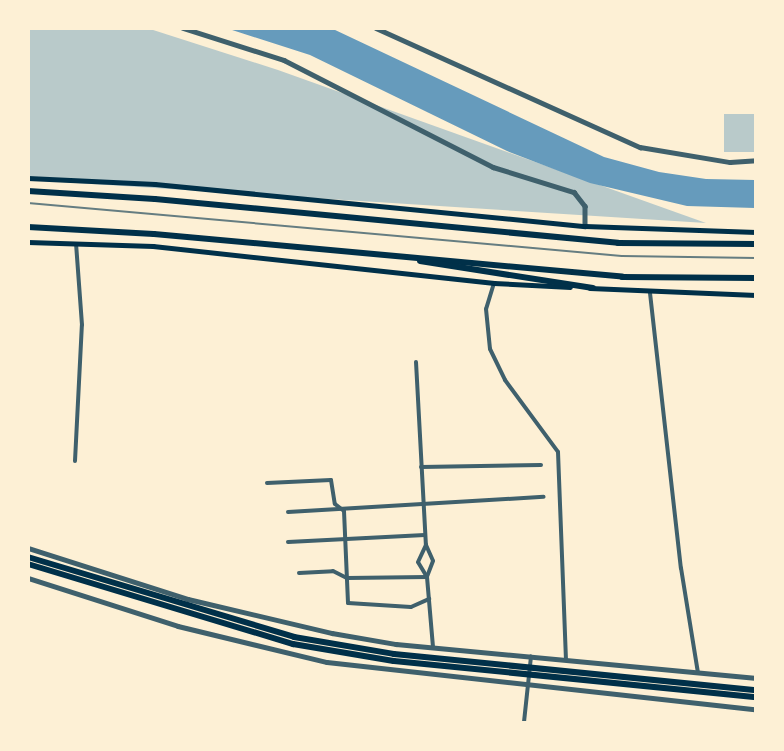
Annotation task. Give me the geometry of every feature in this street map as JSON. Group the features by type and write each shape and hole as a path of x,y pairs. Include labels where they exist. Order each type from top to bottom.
{"highway":[{"path":"28,191 155,199 618,243 711,246 756,244"},
{"path":"28,227 381,253 622,277 756,278"},
{"path":"381,253 593,288"},
{"path":"28,557 294,637 394,654 756,697"},
{"path":"28,564 293,644 394,661 756,690"}],"main road":[{"path":"28,178 155,184 585,226 756,232"},
{"path":"28,242 251,255 494,283 650,293 756,295"}],"street":[{"path":"183,28 284,60 493,167 574,192 585,206 585,226"},
{"path":"376,28 640,147 730,162 756,160"},
{"path":"75,461 82,325 76,243"},
{"path":"494,283 486,309 490,349 505,380 558,452 566,659"},
{"path":"650,293 681,568 698,673"},
{"path":"416,363 425,535 426,545 433,561 427,577 433,647"},
{"path":"421,467 541,465"},
{"path":"267,483 331,480 335,504 341,510 345,539 348,603 411,607 429,599"},
{"path":"288,512 341,510 423,501 544,497"},
{"path":"288,542 425,535"},
{"path":"426,545 418,562 427,577"},
{"path":"28,548 266,620 433,647 756,678"},
{"path":"299,573 333,571 347,578 427,577"},
{"path":"28,578 258,648 393,672 756,709"},
{"path":"524,723 531,656"}],"shaded area":[{"path":"28,29 150,29 278,70 706,223 29,180"},
{"path":"724,114 755,114 755,152 724,152"}],"water":[{"path":"229,29 333,29 604,157 659,172 706,179 755,180 755,208 687,206 590,183 507,151 310,55"}],"railway":[{"path":"28,203 622,256 756,258"}]}
